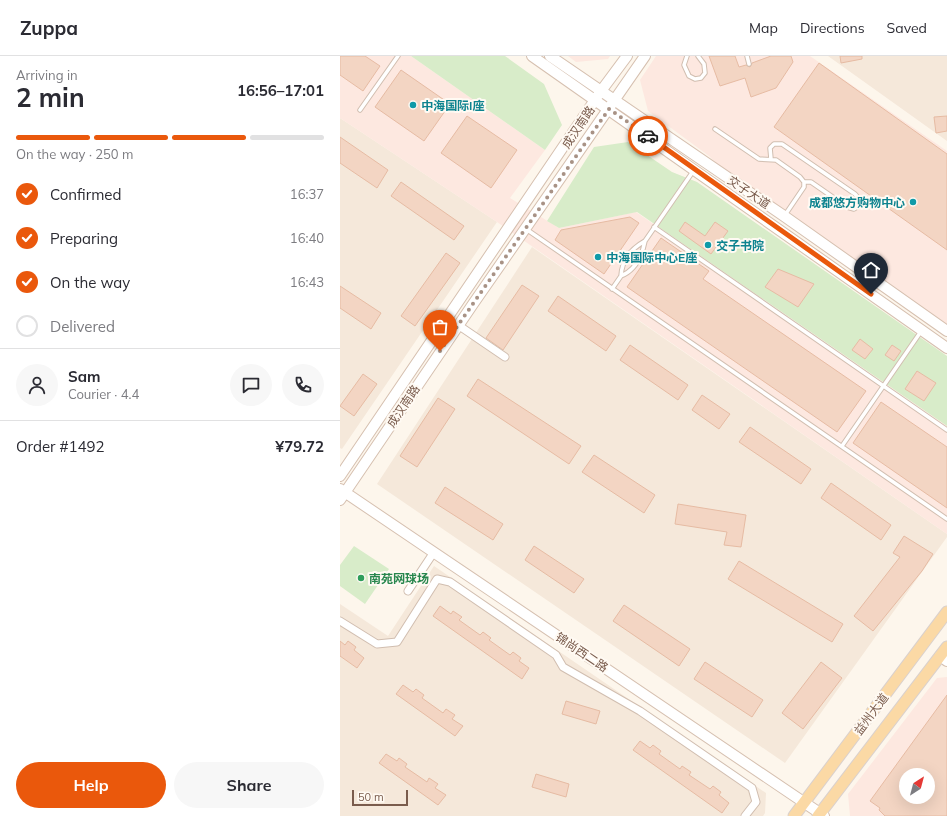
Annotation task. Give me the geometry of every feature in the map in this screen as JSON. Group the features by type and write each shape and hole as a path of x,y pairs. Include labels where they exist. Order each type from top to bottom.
{"main road":[{"name":"交子大道","path":"532,56 596,100 612,104 784,216 947,331"},
{"name":"交子大道","path":"550,56 601,91 612,104 694,169 947,348"},
{"name":"成汉南路","path":"340,476 601,91 627,56"},
{"name":"成汉南路","path":"342,494 645,56"},
{"name":"锦尚西二路","path":"342,494 434,552 821,815"},
{"name":"益州大道","path":"794,816 947,612"},
{"name":"益州大道","path":"821,815 945,655"}],"street":[{"path":"458,326 505,357"},
{"path":"408,591 434,552"},
{"path":"340,620 377,644 397,642 436,579 450,582 556,655 563,667 640,711 752,788 756,802 745,816"}],"lane":[{"path":"360,110 398,56"},
{"path":"687,56 684,65 689,76 695,79 701,78 705,73 704,64 698,56"},
{"path":"747,56 749,64"},
{"path":"715,129 759,159 776,160 800,177 804,182 804,187 784,216"},
{"path":"771,159 770,148 774,144 782,144 855,194 861,201 859,206 854,209 846,207 811,182 804,182"},
{"path":"621,276 630,272 642,254 645,241 694,169"},
{"path":"654,227 947,430"},
{"path":"525,228 947,519"},
{"path":"612,289 621,276 622,265 634,248 645,241"},
{"path":"842,446 922,330"}],"shaded area":[{"path":"340,56 411,56 545,150 510,198 559,228 636,212 947,426 947,534 497,222 340,118"},
{"path":"568,56 610,56 608,59 576,62"},
{"path":"656,56 810,56 947,151 947,325 726,173 709,156 648,111 640,80"},
{"path":"828,56 947,56 947,141"},
{"path":"340,118 497,222 342,449 340,448"},
{"path":"532,247 947,534 947,537 785,763 377,484"},
{"path":"434,566 766,793 765,813 763,816 340,816 340,604 388,636"},
{"path":"947,677 947,816 850,816 848,794 937,678"}],"green space":[{"path":"411,56 505,56 544,84 562,125 545,150"},
{"path":"628,142 672,172 697,182 947,356 947,426 637,212 559,228 547,221 594,147"},
{"name":"南苑网球场","path":"354,546 389,569 365,604 340,586 340,565"}],"building":[{"path":"340,56 365,56 380,66 363,91 340,75"},
{"path":"709,56 735,56 739,67 746,65 750,67 752,63 771,56 791,56 793,62 776,88 751,97 745,78 720,86"},
{"path":"840,56 862,56 862,59 841,63"},
{"name":"成都悠方购物中心","path":"819,63 947,154 947,250 774,127"},
{"name":"中海国际I座","path":"401,70 450,104 424,141 375,107"},
{"path":"467,116 517,150 491,188 441,153"},
{"path":"947,116 947,131 936,133 934,117"},
{"path":"340,137 388,170 377,188 340,163"},
{"path":"401,182 464,226 454,240 391,196"},
{"name":"中海国际中心E座","path":"630,217 639,223 604,274 555,240 561,230"},
{"name":"交子书院","path":"685,222 705,236 715,222 728,231 711,254 679,231"},
{"path":"661,238 709,271 703,279 866,391 837,432 627,287"},
{"path":"446,253 460,263 415,326 401,316"},
{"path":"778,269 814,284 798,307 765,287"},
{"path":"522,285 539,296 503,350 486,338"},
{"path":"340,286 381,313 371,329 340,308"},
{"path":"558,296 616,336 606,351 548,311"},
{"path":"860,339 873,349 865,359 852,350"},
{"path":"630,345 688,385 678,400 620,360"},
{"path":"892,345 901,351 894,361 885,355"},
{"path":"917,371 936,383 924,401 905,389"},
{"path":"363,374 377,384 354,416 340,406"},
{"path":"478,379 581,446 569,464 467,396"},
{"path":"702,395 730,414 719,429 692,410"},
{"path":"438,398 455,409 417,467 400,456"},
{"path":"881,402 947,447 947,508 853,443"},
{"path":"750,427 811,469 801,484 739,442"},
{"path":"594,455 655,495 644,513 582,472"},
{"path":"831,483 891,525 881,540 821,498"},
{"path":"445,487 503,524 493,540 435,503"},
{"path":"678,504 746,515 741,547 724,545 727,532 675,524"},
{"path":"904,536 933,554 922,571 873,631 854,616 900,557 893,553"},
{"path":"534,546 584,579 574,593 525,560"},
{"path":"739,561 843,624 832,642 728,579"},
{"path":"624,605 690,649 679,666 613,621"},
{"path":"440,606 451,614 453,611 462,617 459,620 480,635 483,632 491,638 489,640 510,655 513,652 521,658 519,661 529,668 522,679 433,616"},
{"path":"340,641 345,645 348,641 356,647 354,650 364,658 357,668 340,656"},
{"path":"705,662 763,700 752,717 694,679"},
{"path":"821,662 842,678 803,729 782,713"},
{"path":"403,685 413,692 416,689 424,695 422,698 443,713 446,709 455,715 452,719 463,726 455,736 396,694"},
{"path":"947,695 947,816 885,816 879,810 880,808 870,801"},
{"path":"566,701 600,711 596,724 562,714"},
{"path":"640,741 650,748 653,745 661,751 659,754 680,769 682,766 691,772 689,775 710,789 713,786 721,792 719,795 729,803 722,813 633,750"},
{"path":"386,754 397,761 399,758 407,764 405,767 427,782 429,778 438,784 435,788 446,795 438,805 379,763"},
{"path":"536,774 569,784 566,797 532,787"}],"way so far":[{"path":"440,351 609,109 648,136"}],"place":[{"name":"中海国际I座","path":"413,105"},
{"name":"成都悠方购物中心","path":"913,202"},
{"name":"交子书院","path":"708,245"},
{"name":"中海国际中心E座","path":"598,257"},
{"name":"南苑网球场","path":"361,578"}],"route":[{"path":"648,136 871,294"}]}
